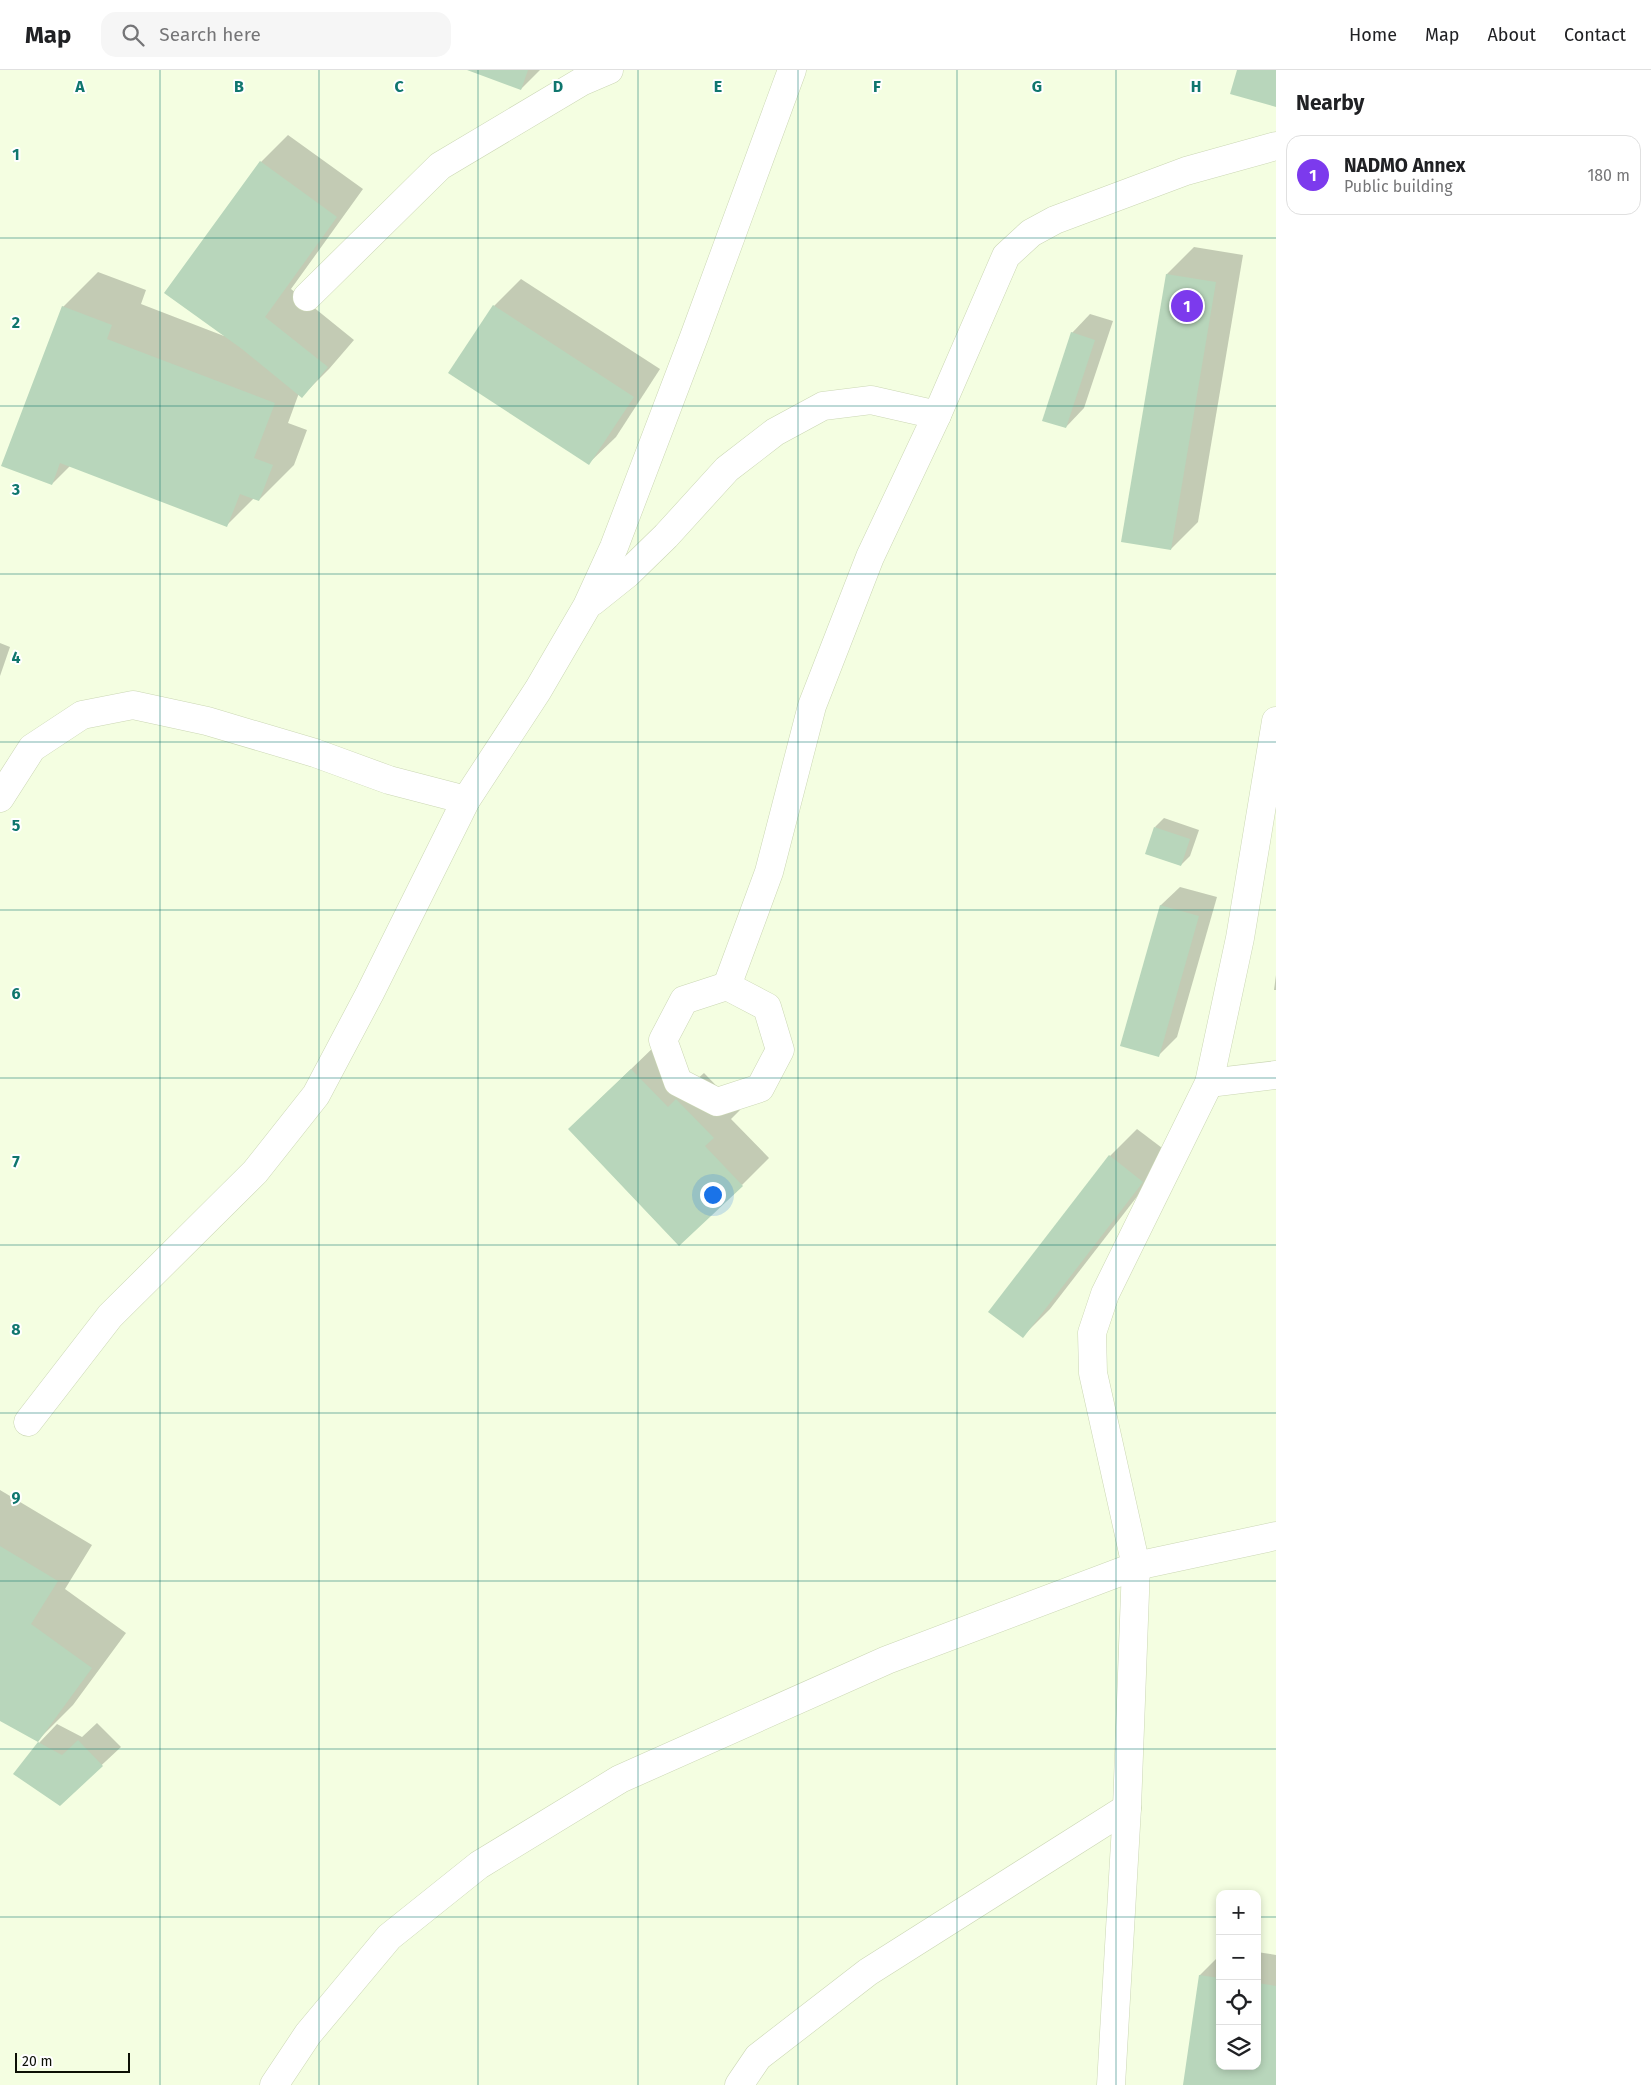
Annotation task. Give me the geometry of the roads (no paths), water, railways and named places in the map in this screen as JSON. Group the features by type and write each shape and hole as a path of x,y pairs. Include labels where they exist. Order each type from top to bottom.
{"street":[{"path":"307,297 440,166 581,82 609,70"},
{"path":"28,1422 110,1316 255,1172 316,1095 375,985 466,800 538,690 587,606 614,547 632,501 792,70"},
{"path":"728,986 769,872 812,706 870,557 937,415 1006,256 1031,233 1055,220 1186,171 1276,146"},
{"path":"587,606 627,574 660,542 727,469 775,432 823,406 871,400 937,415"},
{"path":"0,798 32,748 82,715 132,705 207,720 315,753 389,780 466,800"},
{"path":"1112,2085 1127,1808 1136,1566 1093,1373 1092,1333 1105,1294 1209,1083 1240,938 1276,721"},
{"path":"728,986 767,1008 780,1050 760,1088 717,1102 678,1082 663,1040 684,1000 728,986"},
{"path":"1209,1083 1276,1075"},
{"path":"274,2085 308,2034 389,1937 479,1865 620,1779 887,1660 1136,1566 1276,1536"},
{"path":"739,2085 758,2057 868,1972 1127,1808"}],"place":[{"name":"NADMO Annex","path":"1187,306"}]}
